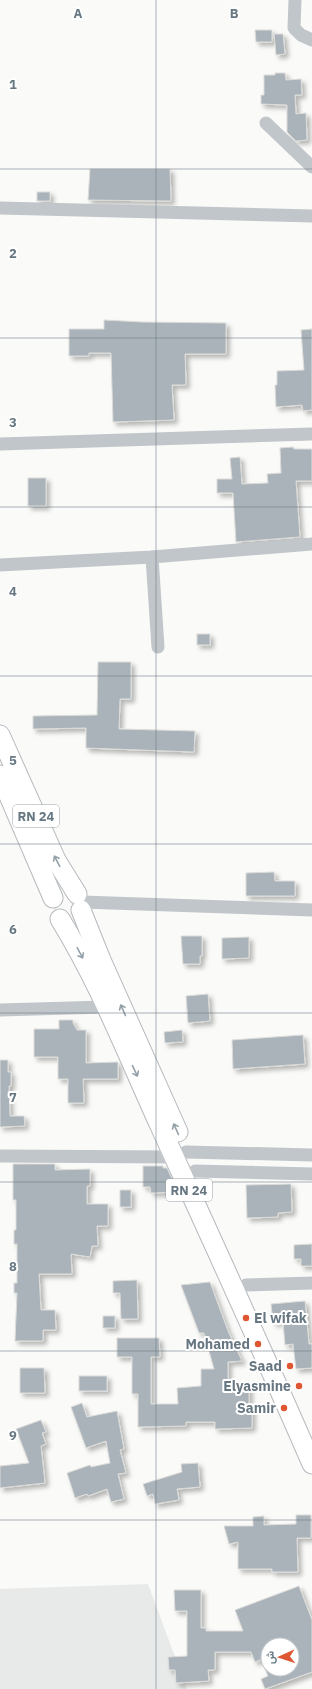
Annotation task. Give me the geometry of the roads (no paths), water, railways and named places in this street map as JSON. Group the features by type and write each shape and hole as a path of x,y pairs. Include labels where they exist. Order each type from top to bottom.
{"highway":[{"name":"RN 24","path":"0,735 56,860 80,902 101,960 180,1155 312,1464"},
{"name":"RN 24","path":"0,775 53,898"},
{"path":"64,890 69,890 80,902 75,918 70,920 60,919 53,913 51,903 53,898 56,894 64,890"},
{"name":"RN 24","path":"60,919 80,953 180,1155 195,1171 312,1433"}],"street":[{"path":"294,0 294,28 301,35 312,40"},
{"path":"266,122 312,167"},
{"path":"0,208 312,216"},
{"path":"0,444 312,434"},
{"path":"0,565 152,557 312,544"},
{"path":"152,557 158,647"},
{"path":"80,902 312,910"},
{"path":"0,1010 106,1007"},
{"path":"0,1156 312,1155"},
{"path":"195,1171 312,1174"},
{"path":"246,1285 312,1283"}],"place":[{"name":"El wifak","path":"246,1318"},
{"name":"Mohamed","path":"258,1344"},
{"name":"Saad","path":"290,1366"},
{"name":"Elyasmine","path":"299,1386"},
{"name":"Samir","path":"284,1408"}]}
